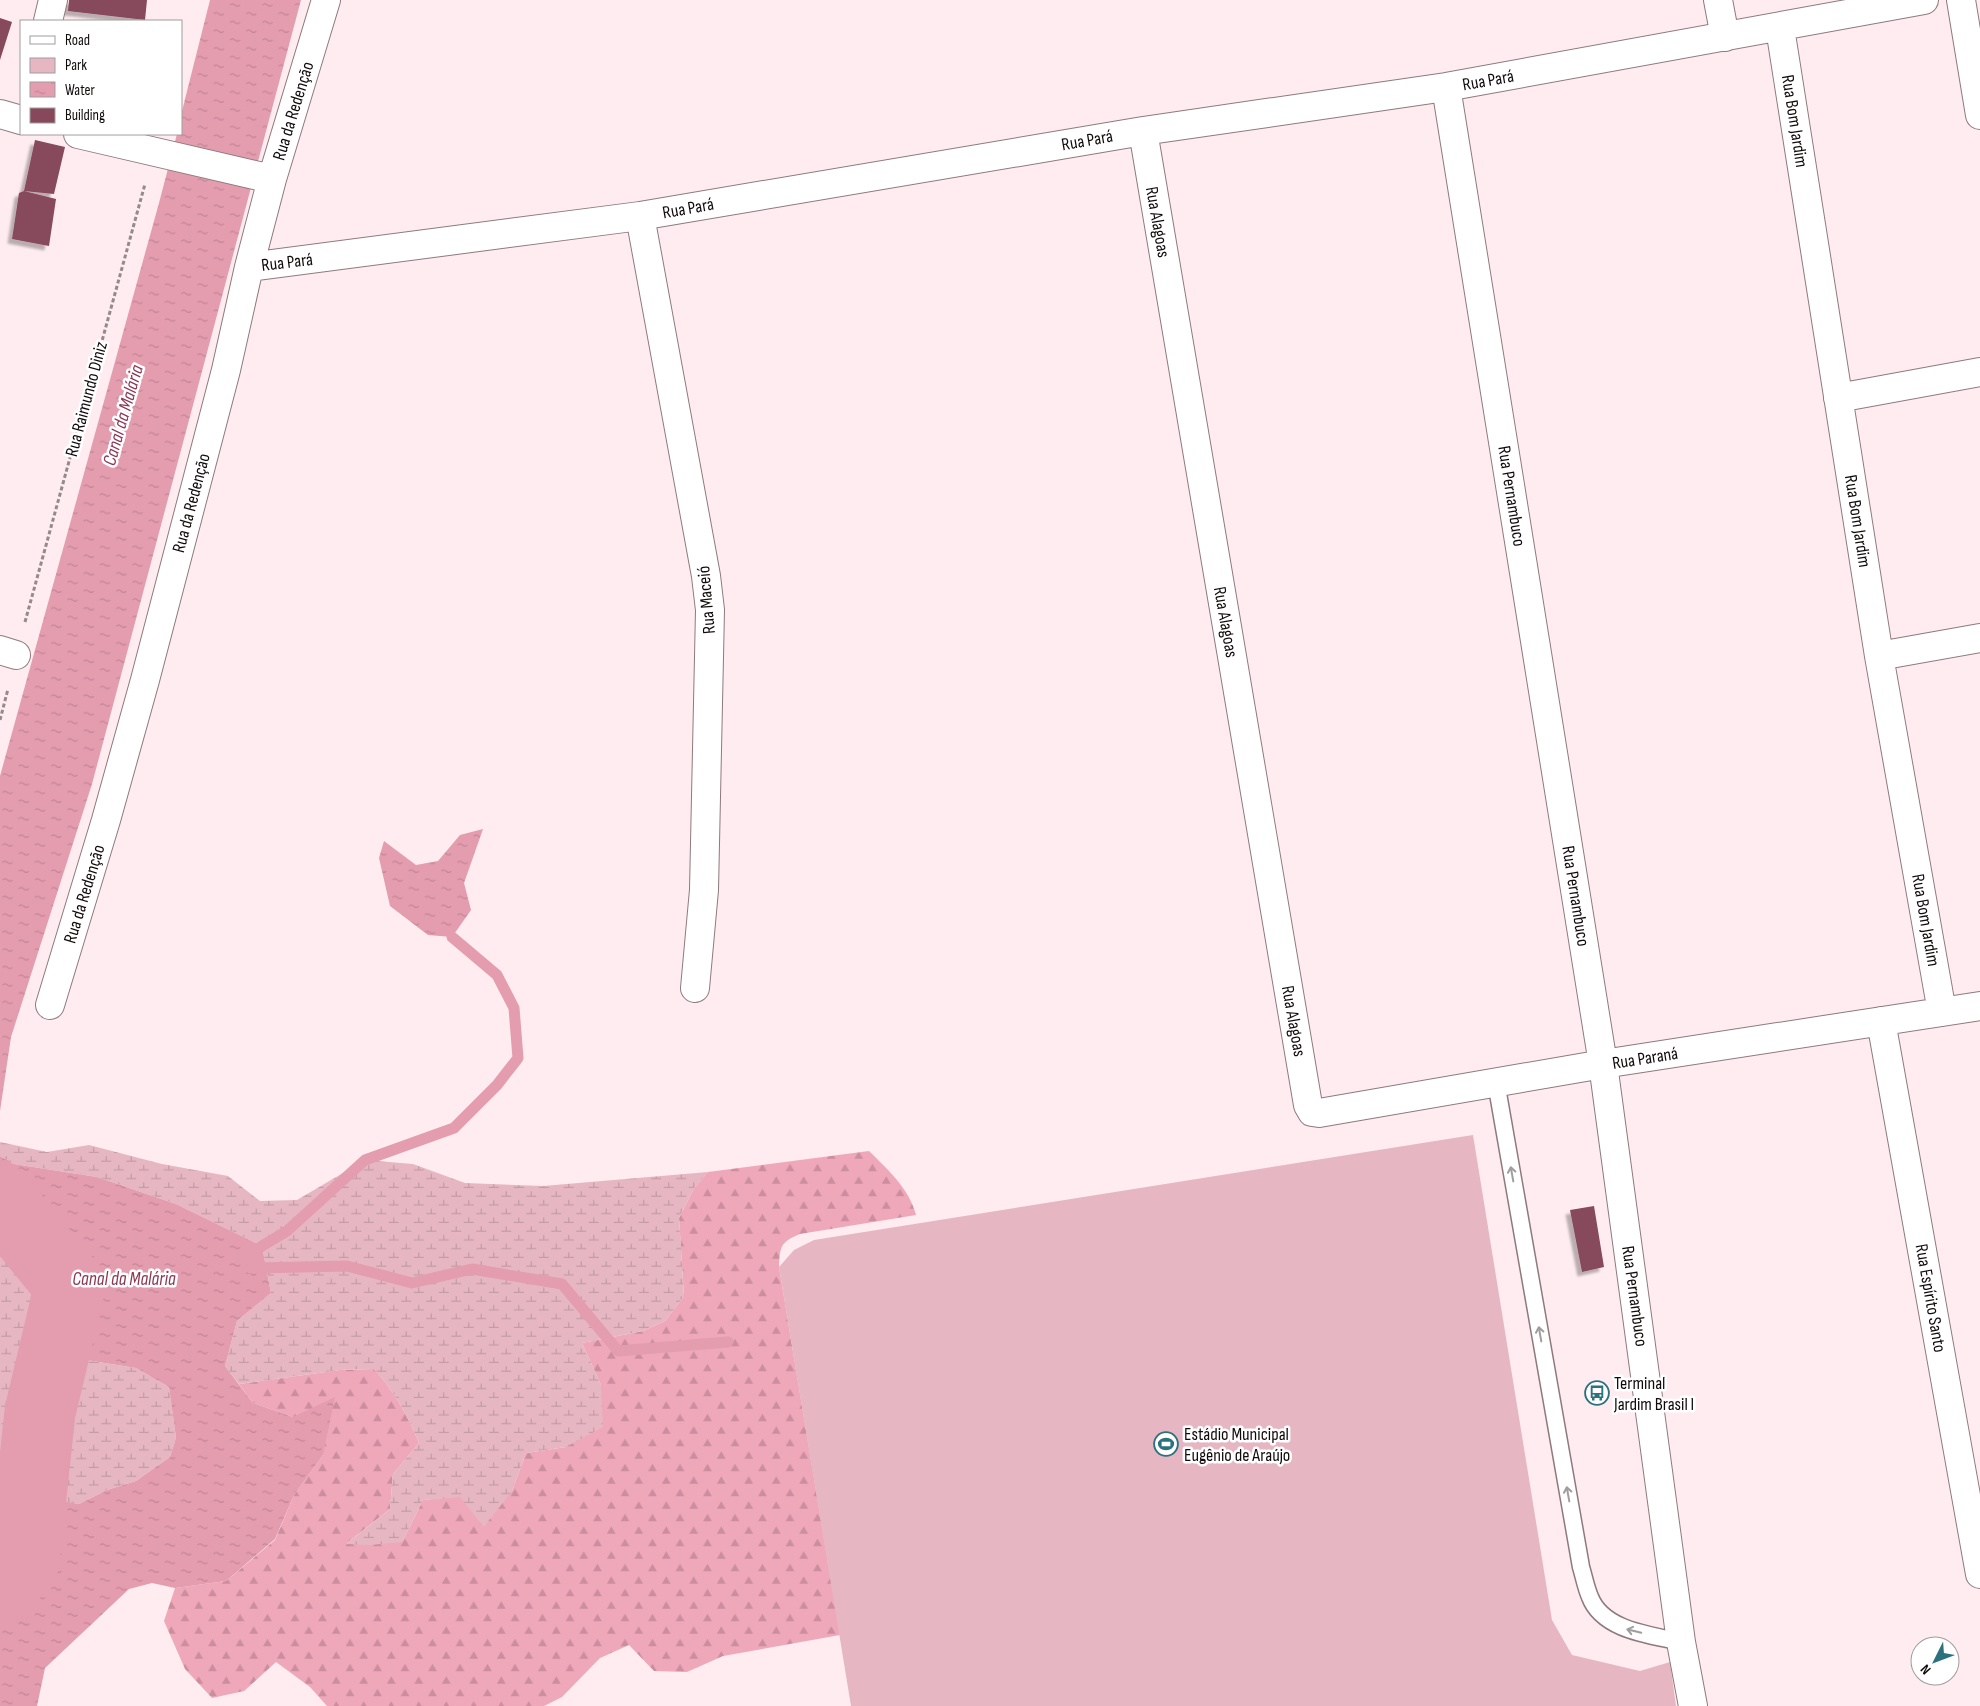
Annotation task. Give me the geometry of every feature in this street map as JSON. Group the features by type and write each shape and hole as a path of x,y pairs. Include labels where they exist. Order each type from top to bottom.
{"street":[{"path":"48,20 53,0"},
{"name":"Rua da Redenção","path":"50,1005 106,820 145,680 226,370 249,267 272,179 326,0"},
{"path":"1718,0 1725,37"},
{"name":"Rua Pará","path":"249,267 640,216 1143,130 1446,88 1924,0"},
{"path":"1961,0 1980,115"},
{"name":"Rua Bom Jardim","path":"1780,28 1880,656 1942,1012"},
{"name":"Rua Pernambuco","path":"1446,88 1603,1064 1681,1642 1693,1706"},
{"path":"0,114 20,120"},
{"name":"Rua Alagoas","path":"1143,130 1308,1104 1312,1112"},
{"path":"82,135 272,179"},
{"name":"Rua Maceió","path":"640,216 706,576 710,610 704,890 695,988"},
{"path":"1838,398 1980,372"},
{"path":"1880,656 1980,638"},
{"name":"Rua Paraná","path":"1312,1112 1319,1113 1603,1064 1980,1006"},
{"name":"Rua Espírito Santo","path":"1881,1021 1980,1574"}],"lane":[{"path":"1496,1082 1581,1567 1590,1599 1605,1617 1626,1629 1681,1642"}],"path":[{"name":"Rua Raimundo Diniz","path":"0,720 8,653 153,152"}],"green space":[{"name":"Estádio Municipal Eugênio de Araújo","path":"1473,1135 1552,1620 1572,1655 1640,1671 1670,1662 1676,1706 851,1706 779,1267 794,1250 814,1240"},
{"path":"0,1142 47,1152 89,1145 162,1164 228,1176 260,1201 297,1200 365,1160 413,1164 465,1183 543,1186 708,1172 694,1188 679,1218 684,1296 665,1321 643,1331 582,1343 601,1385 603,1427 566,1447 526,1453 512,1491 484,1527 460,1497 423,1500 402,1542 370,1545 346,1544 390,1509 393,1474 419,1443 400,1404 374,1369 340,1370 239,1384 225,1366 237,1321 271,1293 262,1246 176,1204 97,1177 14,1164 0,1156"},
{"path":"869,1151 903,1188 913,1205 916,1215 800,1234 788,1240 782,1246 779,1260 840,1635 723,1656 687,1672 654,1671 629,1645 600,1658 562,1697 544,1706 327,1706 310,1687 276,1662 244,1691 212,1698 185,1669 164,1621 175,1588 226,1581 275,1540 294,1495 323,1455 293,1417 253,1403 239,1384 340,1370 374,1369 400,1404 419,1443 393,1474 390,1509 347,1543 402,1542 423,1500 512,1491 526,1453 566,1447 601,1385 582,1343 643,1331 665,1321 684,1296 679,1218 694,1188 708,1172"},
{"path":"0,1245 37,1294 41,1321 86,1360 136,1368 169,1387 176,1438 170,1457 136,1481 107,1490 79,1504 47,1498 17,1466 0,1497"}],"water":[{"name":"Canal da Malária","path":"210,0 301,0 92,784 11,1037 0,1111 0,776 177,135 182,135 182,111"},
{"path":"483,829 464,883 471,910 452,937 428,935 390,906 379,858 384,841 416,865 438,861 460,835"},
{"name":"Canal da Malária","path":"0,1156 14,1164 97,1177 176,1204 262,1246 271,1293 237,1321 225,1366 253,1403 293,1417 335,1397 323,1455 294,1495 275,1539 226,1581 175,1588 152,1583 129,1589 45,1668 37,1706 0,1706 0,1497 17,1466 47,1498 79,1504 107,1490 136,1481 170,1457 176,1438 169,1387 136,1368 86,1360 41,1321 37,1294 0,1245"}],"building":[{"path":"69,0 147,0 145,20 68,11"},
{"path":"0,18 12,22 0,60"},
{"path":"35,140 65,147 54,194 24,191"},
{"path":"24,191 56,199 49,246 12,239 19,193"},
{"path":"1594,1206 1604,1267 1582,1272 1570,1210"}],"waterway":[{"path":"250,1256 262,1246 287,1231 365,1160 454,1128 497,1085 518,1058 514,1008 497,975 452,937"},
{"name":"Canal da Malária","path":"0,1200 70,1286 40,1412 24,1562 0,1590"},
{"path":"251,1268 347,1266 412,1283 472,1269 562,1284 618,1351 728,1342"}],"place":[{"name":"Terminal Jardim Brasil I","path":"1597,1393"},
{"name":"Estádio Municipal Eugênio de Araújo","path":"1166,1444"}]}
